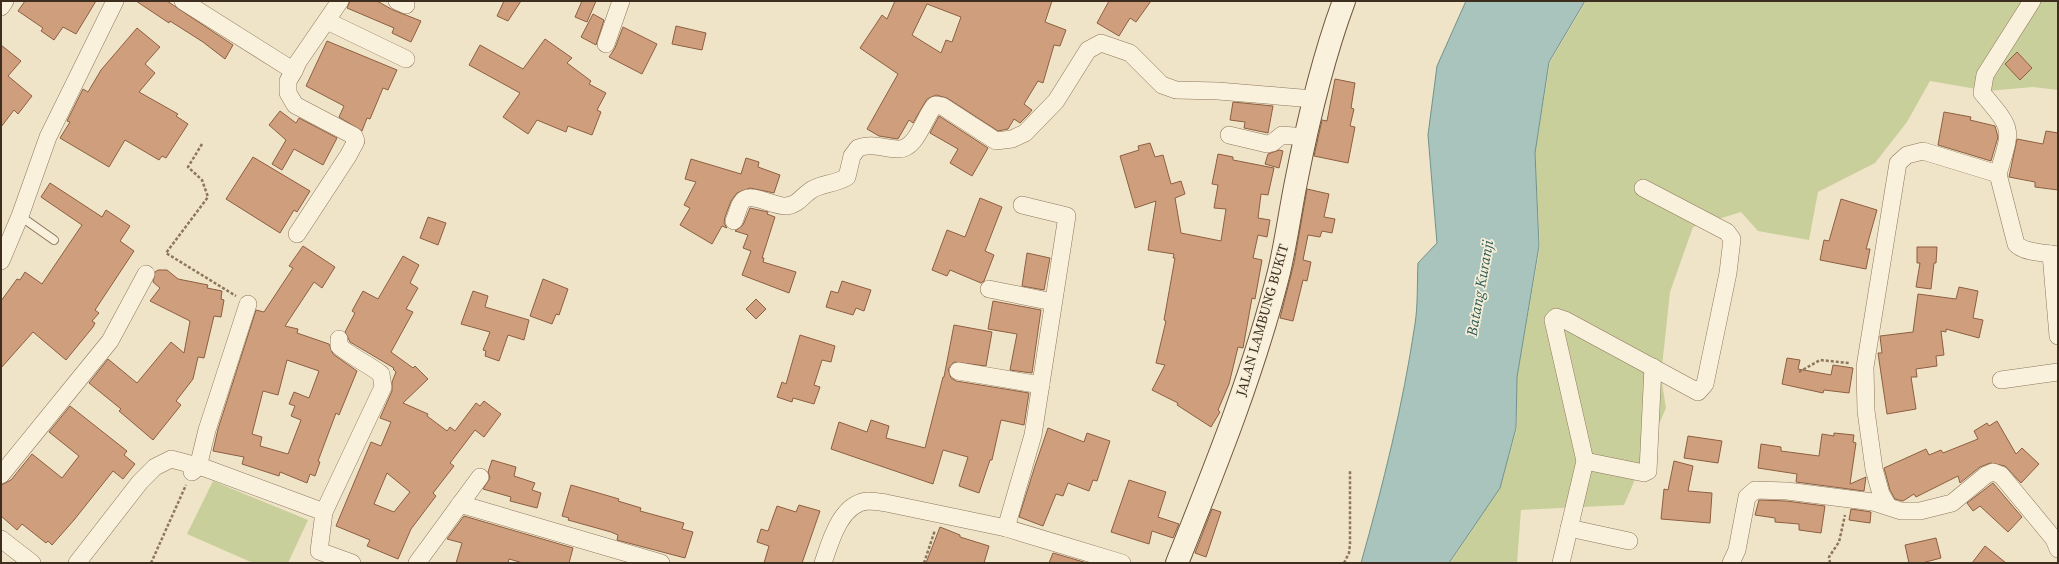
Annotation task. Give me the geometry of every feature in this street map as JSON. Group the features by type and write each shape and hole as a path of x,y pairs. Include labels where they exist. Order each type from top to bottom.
{"street":[{"path":"1,8 4,1"},
{"path":"1,262 20,216 48,138 115,1"},
{"path":"183,1 294,71"},
{"path":"297,234 348,156 356,140 354,136 295,105 288,93 288,81 298,62 340,1"},
{"path":"606,44 621,1"},
{"name":"JALAN LAMBUNG BUKIT","path":"1177,563 1229,433 1258,342 1279,271 1313,99 1334,26 1344,1"},
{"path":"2032,1 1985,75 1982,93 2004,119 2008,129 2008,140 1998,174 2016,244 2021,248 2054,255 2058,336"},
{"path":"327,21 406,59"},
{"path":"734,221 742,202 745,199 752,198 786,206 797,203 810,190 839,182 847,177 852,156 858,148 873,145 899,150 910,144 921,130 930,110 935,105 942,106 996,141 1012,139 1025,133 1056,101 1088,50 1101,43 1130,53 1162,85 1176,90 1218,91 1313,99"},
{"path":"1230,135 1267,144 1272,143 1282,135 1305,137"},
{"path":"1888,506 1881,494 1874,469 1866,410 1865,367 1898,163 1907,155 1923,151 1998,174"},
{"path":"1561,563 1585,461 1553,320 1556,317 1565,320 1698,392 1705,384 1728,273 1732,239 1727,232 1643,188"},
{"path":"1006,528 1033,435 1066,216 1022,205"},
{"path":"1,474 110,341 146,274"},
{"path":"989,289 1053,302"},
{"path":"195,469 248,304"},
{"path":"339,340 339,346 345,352 367,363 381,374 383,387 324,512 319,551 322,558 352,563"},
{"path":"1585,461 1644,473 1648,471 1653,367"},
{"path":"958,371 1041,385"},
{"path":"2001,380 2058,372"},
{"path":"77,563 140,482 155,467 171,459 195,469 324,512"},
{"path":"1731,563 1737,550 1748,497 1752,491 1763,489 1787,491 1873,502 1900,511 1920,511 1941,507 1952,503 1990,473 2001,475 2054,539 2058,549"},
{"path":"417,563 480,477"},
{"path":"823,563 837,523 852,507 866,501 886,503 1006,528 1122,563"},
{"path":"460,504 661,563"},
{"path":"1569,528 1629,541"},
{"path":"1,539 32,563"}],"lane":[{"path":"20,216 54,240"}],"path":[{"path":"202,144 188,167 202,180 208,196 166,252 248,304"},
{"path":"1799,372 1820,360 1844,361 1865,367"},
{"path":"151,563 195,469"},
{"path":"1344,563 1349,553 1350,544 1350,471"},
{"path":"1830,563 1829,557 1839,542 1848,500"},
{"path":"924,563 940,515"}],"green space":[{"path":"1586,1 2058,1 2058,90 2033,87 1988,91 1930,81 1907,122 1875,163 1818,192 1809,240 1758,231 1741,212 1693,227 1670,292 1661,376 1666,408 1624,505 1521,510 1517,563 1450,563 1500,488 1517,428 1517,377 1540,246 1535,153 1550,62"},
{"path":"213,481 308,520 288,563 253,563 187,534"}],"water":[{"name":"Batang Kuranji","path":"1466,1 1585,1 1549,62 1535,153 1539,246 1517,377 1516,428 1500,488 1449,563 1361,563 1385,474 1405,385 1416,317 1418,263 1437,243 1428,135 1437,66"}],"building":[{"path":"25,1 96,1 76,34 63,27 54,40 41,31 43,28 18,11"},
{"path":"136,1 167,1 233,45 225,59 203,42 170,21 169,23"},
{"path":"350,1 377,1 393,10 421,21 411,42 392,33 394,28 347,8"},
{"path":"504,1 521,1 508,21 497,16"},
{"path":"582,1 596,1 587,22 575,17"},
{"path":"895,1 1052,1 1045,22 1066,30 1060,46 1054,45 1043,83 1038,81 1024,104 1032,110 1020,123 1014,119 1008,129 998,131 947,98 936,95 927,99 913,123 909,120 898,139 879,136 867,129 898,74 860,48 882,15 887,19","holes":["927,4 961,17 952,42 946,40 941,53 912,35"]},
{"path":"1109,1 1151,1 1136,22 1130,18 1119,36 1097,23"},
{"path":"593,14 604,20 596,45 581,37"},
{"path":"676,26 706,33 702,50 672,44"},
{"path":"623,27 657,44 642,74 609,57 615,48"},
{"path":"137,28 160,47 145,64 155,73 139,92 178,114 176,116 188,124 166,158 162,156 159,160 125,140 109,167 60,138 70,122 67,121 83,89 88,92 101,70"},
{"path":"545,39 572,58 567,63 591,81 589,84 606,93 597,110 601,112 592,135 568,126 566,132 537,120 528,134 503,117 520,93 469,65 480,45 523,69"},
{"path":"327,41 397,70 388,90 383,88 370,119 367,118 362,131 339,117 344,106 306,86"},
{"path":"1,45 21,61 8,76 32,96 18,114 14,110 1,127"},
{"path":"2017,52 2032,68 2020,80 2005,64"},
{"path":"1335,79 1355,83 1351,108 1354,109 1350,126 1355,127 1348,163 1314,156 1322,120 1327,121"},
{"path":"1233,102 1273,106 1268,133 1244,128 1245,122 1230,120"},
{"path":"280,111 296,123 299,118 337,138 323,165 294,149 282,170 272,164 286,140 269,125"},
{"path":"1944,112 1971,117 1970,120 1995,126 1998,137 1991,161 1938,145"},
{"path":"939,116 988,148 972,176 950,163 958,149 930,133"},
{"path":"2046,131 2058,133 2058,190 2035,187 2035,182 2009,177 2017,139 2043,144"},
{"path":"1150,143 1155,157 1163,155 1171,184 1181,181 1185,194 1175,198 1181,233 1221,241 1226,209 1214,208 1218,185 1212,184 1218,154 1233,157 1233,160 1274,168 1268,195 1261,194 1258,218 1270,220 1267,237 1258,235 1253,258 1262,260 1255,299 1252,298 1243,348 1238,347 1229,384 1218,410 1220,412 1211,427 1177,405 1178,403 1152,390 1165,365 1156,363 1166,321 1164,320 1175,258 1173,258 1174,254 1148,250 1156,201 1135,208 1120,156 1139,150 1138,146"},
{"path":"1279,150 1283,151 1279,168 1265,164 1268,154"},
{"path":"253,157 310,191 297,212 294,210 280,233 226,199"},
{"path":"746,158 759,162 758,167 780,175 774,193 750,188 737,193 731,201 725,217 724,223 727,228 722,226 712,244 680,225 690,208 684,205 696,182 685,179 691,159 741,174"},
{"path":"50,183 102,217 106,210 130,226 120,241 134,251 95,310 99,313 92,321 95,323 93,327 66,360 33,332 1,368 1,301 17,279 20,280 25,272 42,284 82,225 41,197"},
{"path":"1307,189 1329,194 1324,217 1335,219 1332,233 1322,231 1320,237 1308,235 1303,260 1311,262 1307,281 1303,280 1293,321 1280,318 1294,263"},
{"path":"980,198 1002,207 985,251 994,255 984,281 981,283 950,270 947,276 932,270 947,230 965,237"},
{"path":"1841,199 1877,210 1866,249 1870,249 1866,269 1820,260 1824,240 1829,241"},
{"path":"750,208 768,212 767,214 775,217 762,258 764,258 763,262 796,272 789,293 742,275 751,251 743,248 748,235 735,231 743,225"},
{"path":"428,217 446,223 438,245 420,238"},
{"path":"303,246 335,267 322,288 314,282 285,326 298,329 297,333 329,344 333,354 357,371 339,415 336,413 318,461 320,462 315,476 310,474 307,483 280,472 279,476 242,464 244,457 213,451 218,429 256,310 264,312 293,268 289,266","holes":["287,360 319,371 309,398 294,392 289,404 295,406 291,416 301,420 288,454 260,446 262,437 252,434 263,391 278,395"]},
{"path":"1917,247 1937,247 1936,263 1934,263 1931,289 1916,287 1920,263 1917,263"},
{"path":"1027,253 1050,258 1044,290 1022,286"},
{"path":"403,256 419,265 410,283 418,288 406,309 413,312 391,352 413,368 415,366 428,379 403,403 428,414 427,416 447,431 450,427 455,431 476,403 480,406 484,401 501,414 484,437 475,430 450,463 454,466 433,493 436,496 411,529 398,559 367,546 370,540 336,526 371,442 381,446 391,422 380,418 392,391 392,382 396,372 393,369 394,368 350,342 345,332 355,313 352,311 363,291 378,299","holes":["387,473 410,492 394,512 374,504"]},
{"path":"158,270 167,270 178,279 208,285 207,288 222,291 221,299 224,300 221,317 214,316 204,358 198,357 193,379 176,401 181,405 153,440 119,411 121,409 89,383 108,359 137,383 171,342 184,353 190,321 150,301 160,288 153,282 155,272"},
{"path":"543,279 568,289 559,315 556,314 552,324 530,316"},
{"path":"842,281 871,290 864,311 856,308 853,315 826,307 831,291 838,293"},
{"path":"1959,287 1978,291 1973,318 1983,320 1979,338 1946,329 1946,332 1941,331 1944,355 1936,356 1937,366 1916,369 1917,377 1911,377 1916,409 1887,414 1878,353 1882,353 1880,336 1913,332 1918,294 1956,299"},
{"path":"473,291 488,296 485,307 529,320 524,340 508,335 499,361 485,356 486,351 483,350 490,332 461,324"},
{"path":"756,299 766,309 756,319 746,309"},
{"path":"993,301 1041,310 1032,373 1010,370 1017,334 988,329"},
{"path":"954,325 992,332 986,366 954,362 948,369 951,378 956,381 1029,393 1024,425 1001,420 992,460 990,460 979,493 959,486 968,457 943,450 933,484 831,449 839,422 867,432 871,420 889,426 886,438 925,448 944,377"},
{"path":"800,335 835,346 831,362 822,360 814,385 820,387 814,404 793,398 792,402 777,397 782,382 786,384"},
{"path":"1787,358 1800,360 1798,369 1831,375 1833,365 1853,368 1849,393 1824,390 1823,393 1782,384"},
{"path":"70,406 127,451 124,455 135,464 123,479 113,471 52,545 48,541 46,543 22,524 17,530 1,516 1,485 11,480 32,454 62,478 79,456 49,432"},
{"path":"1997,421 2016,454 2022,448 2039,464 2021,483 2005,466 1990,463 1980,467 1960,483 1958,476 1916,497 1914,494 1903,501 1895,499 1890,490 1884,468 1926,449 1929,455 1941,450 1943,453 1978,439 1974,431 1987,423 1989,426"},
{"path":"1048,428 1084,442 1087,433 1110,441 1097,481 1093,480 1089,491 1068,483 1063,496 1056,494 1043,526 1019,517"},
{"path":"1834,433 1854,435 1853,442 1856,443 1850,484 1866,477 1864,491 1796,482 1797,474 1758,468 1761,444 1781,447 1781,451 1819,456 1822,434 1834,436"},
{"path":"1688,436 1722,441 1718,463 1684,458"},
{"path":"492,460 516,467 514,476 535,483 532,490 541,493 537,508 510,501 511,497 483,489 490,478 488,472"},
{"path":"1674,461 1693,466 1688,491 1712,493 1710,523 1661,519 1664,489 1668,490"},
{"path":"1129,480 1166,492 1158,517 1179,524 1173,538 1152,531 1149,544 1111,532"},
{"path":"1993,483 2022,517 2008,532 1980,506 1973,511 1967,503"},
{"path":"571,485 619,499 618,501 641,508 640,511 684,523 682,529 693,532 685,558 617,540 618,535 611,532 568,520 569,518 562,516"},
{"path":"1759,500 1786,501 1825,506 1821,533 1799,530 1799,524 1775,522 1775,518 1755,515"},
{"path":"799,505 820,511 802,563 764,563 769,546 757,542 761,529 768,531 777,506 796,512"},
{"path":"1212,509 1221,512 1206,557 1195,553"},
{"path":"1851,509 1871,512 1870,523 1849,520"},
{"path":"464,516 573,548 569,563 523,563 509,559 508,563 456,563 462,543 447,539"},
{"path":"940,527 960,535 960,537 989,546 984,563 926,563"},
{"path":"1936,538 1941,558 1922,563 1909,563 1905,545"},
{"path":"1985,546 2006,563 1972,563"},
{"path":"1053,553 1087,563 1049,563"}]}
